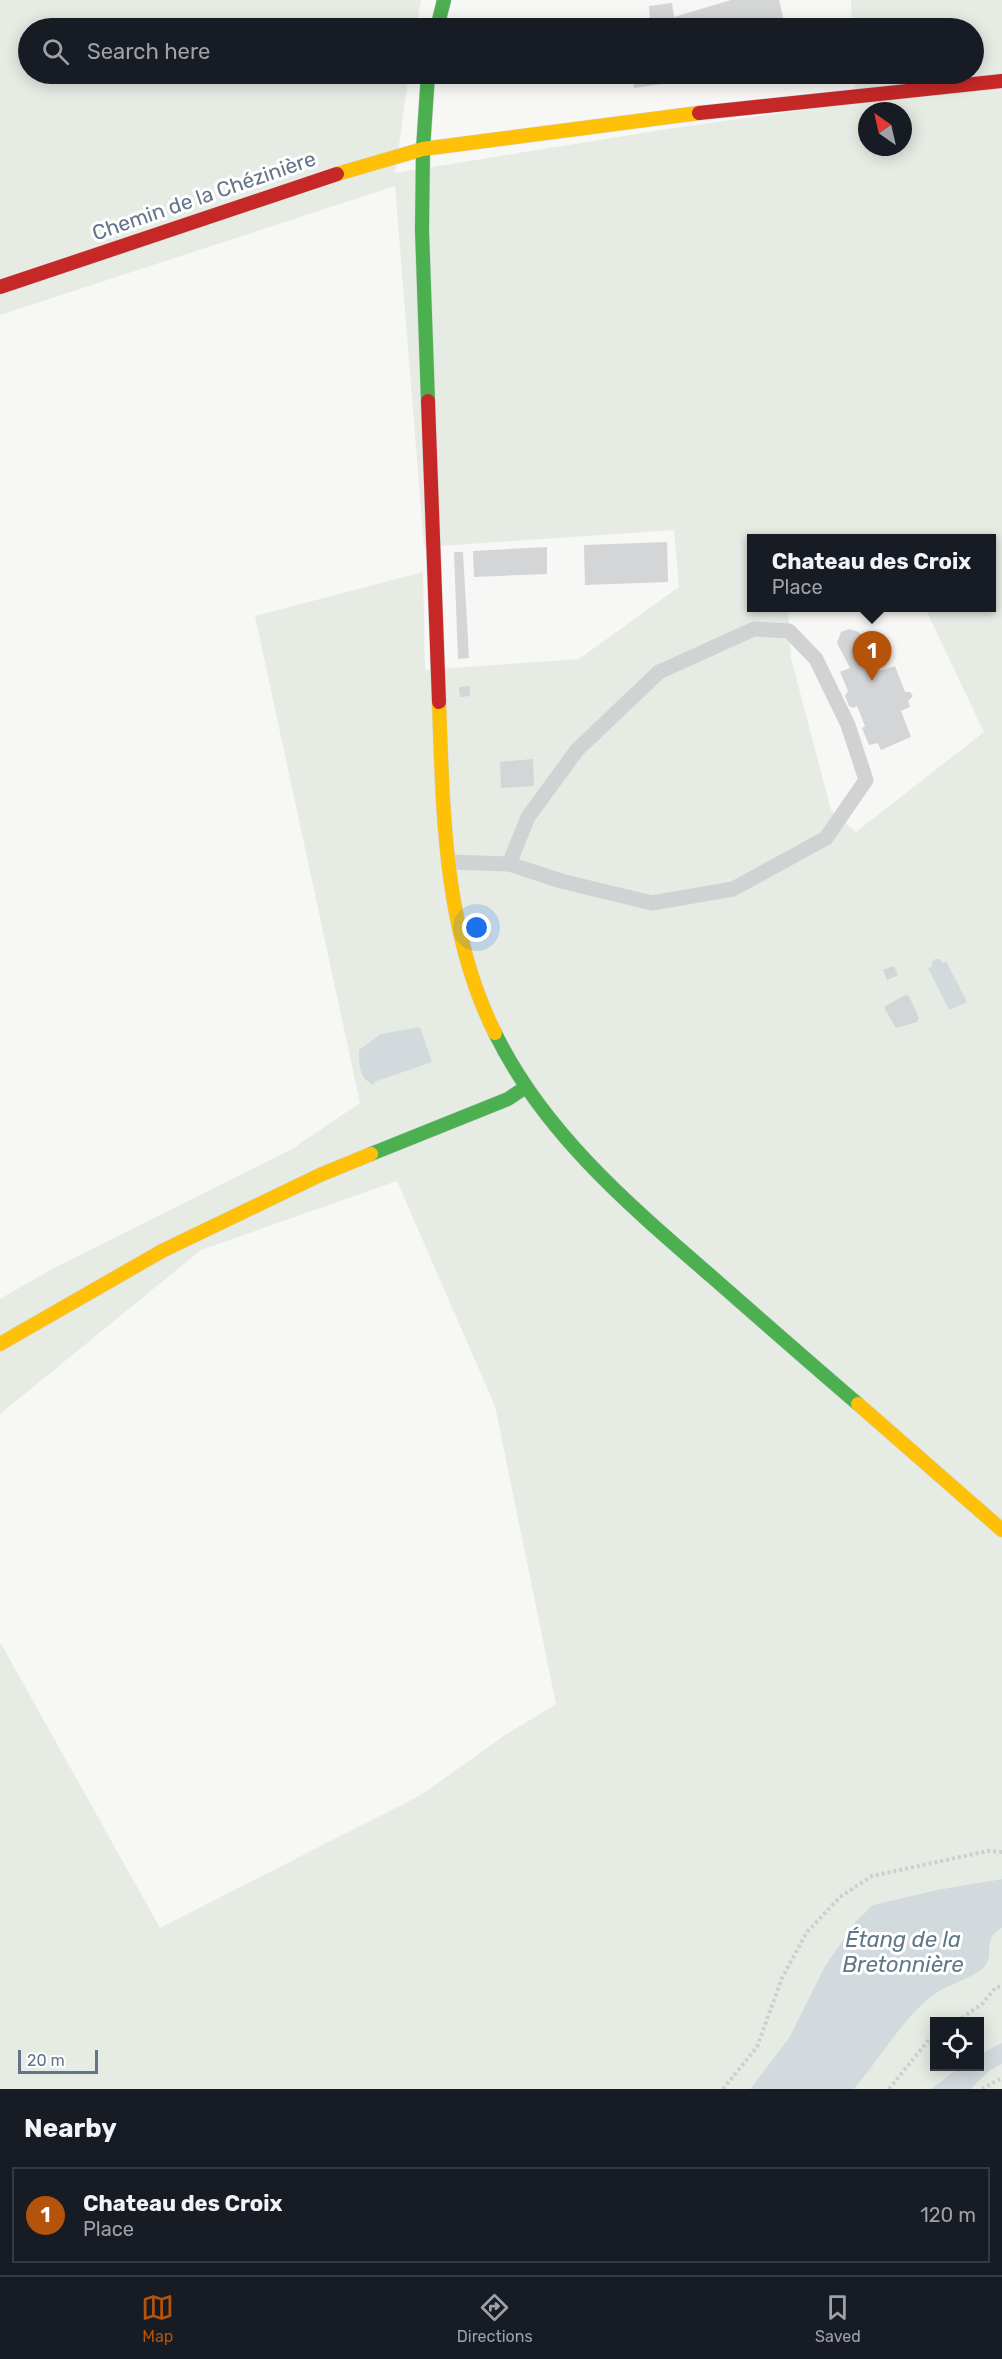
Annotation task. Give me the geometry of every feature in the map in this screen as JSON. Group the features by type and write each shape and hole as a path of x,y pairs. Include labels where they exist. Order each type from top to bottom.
{"street":[{"path":"440,18 444,0"},
{"name":"Chemin de la Chézinière","path":"984,82 1002,81"},
{"path":"427,84 423,149 422,230 441,752 448,862 464,952 476,989 500,1045 526,1087 568,1143 628,1204 1002,1530"},
{"name":"Chemin de la Chézinière","path":"0,287 326,177 423,149 746,107 959,84"},
{"path":"0,1344 162,1251 320,1175 508,1099 526,1087"}],"lane":[{"path":"448,862 509,864 652,903 733,888 826,838 866,780 848,725 816,659 789,632 754,629 659,672 577,750 528,817 509,864"}],"path":[{"path":"723,2089 757,2047 782,1978 807,1932 840,1897 872,1876 988,1851 1002,1852"},
{"path":"964,2017 983,2003 996,1987 1002,1987"},
{"path":"889,2089 930,2040"},
{"path":"982,2089 1002,2078"}],"shaded area":[{"path":"0,0 421,0 418,18 18,18 18,84 408,84 395,173 680,127 855,103 854,84 984,84 984,18 852,18 851,0 1002,0 1002,1879 936,1890 873,1905 857,1920 825,1966 789,2038 750,2089 0,2089 0,1642 160,1928 421,1795 505,1735 556,1704 495,1406 397,1181 201,1250 0,1414 0,1299 54,1268 292,1149 360,1103 255,616 423,572 425,670 579,659 679,587 674,530 424,547 395,186 0,315","holes":["747,534 996,534 996,612 927,612 984,732 856,832 831,810 791,658 788,612 747,612"]},
{"path":"1002,1928 1002,2043 984,2052 984,2017 930,2017 930,2071 955,2071 931,2089 854,2089 900,2029 921,2006 938,1992 975,1974 986,1965 989,1959 990,1943 995,1933"},
{"path":"1002,2064 1002,2089 971,2089 989,2071"}],"water":[{"path":"935,959 943,963 946,961 967,1002 949,1010 928,968 932,967"},
{"path":"420,1027 432,1062 374,1082 375,1085 370,1083 363,1075 360,1066 359,1050 381,1034"},
{"name":"Étang de la Bretonnière","path":"1002,1879 1002,1928 992,1938 986,1965 975,1974 938,1992 921,2006 900,2029 854,2089 750,2089 789,2038 825,1966 857,1920 873,1905 936,1890"},
{"path":"1002,2043 1002,2064 989,2071 971,2089 931,2089 955,2071 984,2071 984,2052"}],"building":[{"path":"731,0 779,0 783,18 650,18 649,6 672,3 674,17"},
{"path":"633,84 661,84 634,88"},
{"path":"667,542 668,582 585,585 584,545"},
{"path":"547,547 547,574 474,577 473,551"},
{"path":"454,552 463,552 469,658 458,659"},
{"path":"849,629 859,632 869,659 875,658 880,671 895,666 905,692 910,692 913,696 908,701 910,707 901,711 911,737 881,750 878,743 869,745 857,706 853,708 849,706 845,696 848,691 840,672 850,668 837,643 841,632"},
{"path":"470,686 470,696 460,697 459,687"},
{"path":"533,759 534,786 501,788 500,762"},
{"path":"894,966 898,975 887,980 883,970"},
{"path":"905,995 909,996 919,1018 917,1022 896,1028 884,1007"}],"traffic: fast":[{"path":"440,18 444,0"},
{"path":"427,84 423,149 422,230 428,401"},
{"path":"495,1033 537,1103 590,1165 649,1222 858,1404"},
{"path":"371,1154 508,1099 526,1087"}],"traffic: slow":[{"path":"337,174 423,149 699,113"},
{"path":"439,702 445,829 456,913 465,954 478,994 495,1033"},
{"path":"0,1344 162,1251 320,1175 371,1154"},
{"path":"858,1404 1002,1530"}],"traffic: jam":[{"path":"984,83 1002,81"},
{"path":"699,113 974,84"},
{"path":"0,287 337,174"},
{"path":"428,401 439,702"}],"place":[{"name":"Chateau des Croix","path":"872,681"}]}
